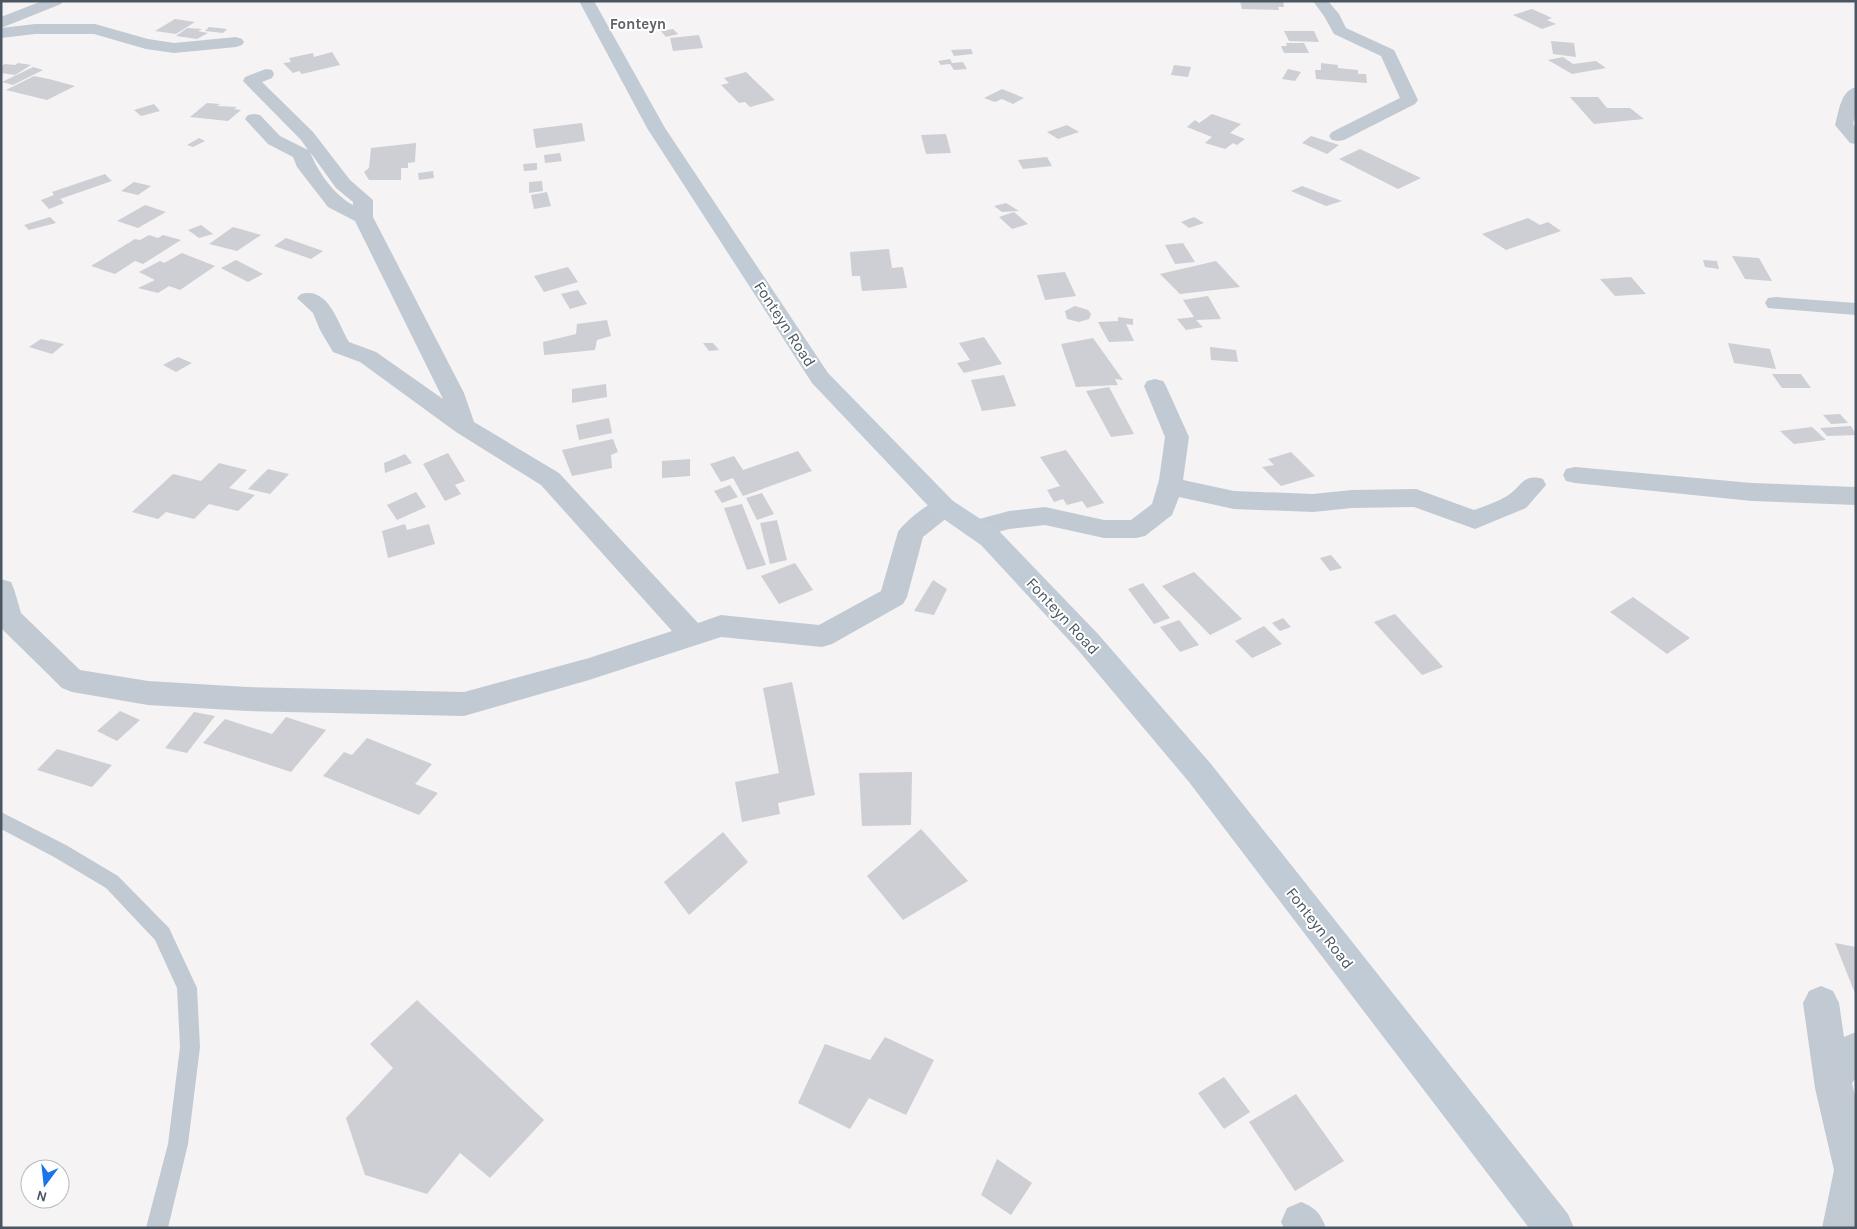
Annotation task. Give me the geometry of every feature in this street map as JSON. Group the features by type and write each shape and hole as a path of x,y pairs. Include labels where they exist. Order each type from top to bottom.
{"street":[{"path":"1,23 56,1"},
{"name":"Fonteyn Road","path":"586,1 656,128 820,378 944,508 990,538 1088,642 1200,773 1554,1228"},
{"path":"1320,1 1331,14 1340,31 1388,54 1409,100 1393,110 1355,125 1338,136"},
{"path":"1,26 36,16 87,22 120,20"},
{"path":"1,33 35,29 95,29 146,44 174,48 236,42"},
{"path":"266,74 251,81 307,136 343,184 363,200 364,217 452,393 464,426"},
{"path":"1856,92 1852,96 1844,125 1856,139"},
{"path":"254,119 274,140 302,154 304,163 335,203 364,217"},
{"path":"308,298 323,310 331,330 341,347 368,357 464,426 550,480 693,635"},
{"path":"1776,303 1856,309"},
{"path":"977,530 1009,520 1045,516 1104,529 1136,529 1163,509 1177,437 1155,386"},
{"path":"1575,475 1752,492 1856,496"},
{"path":"1169,486 1244,500 1313,503 1352,498 1416,498 1476,520 1518,502 1534,485"},
{"path":"1,589 8,618 72,680 148,693 247,699 464,704 589,669 722,626 822,636 893,597 911,532 944,508"},
{"path":"1822,1003 1844,1064 1854,1170 1842,1228"}],"lane":[{"path":"1,820 60,851 112,882 162,934 187,988 190,1047 178,1144 157,1228"}],"building":[{"path":"1240,1 1283,1 1284,7 1278,7 1279,10 1242,9"},
{"path":"1532,9 1552,18 1547,20 1556,24 1542,29 1513,15"},
{"path":"175,19 195,22 176,34 155,31"},
{"path":"209,27 227,29 223,33 205,31"},
{"path":"187,28 202,29 198,31 208,33 197,39 176,36"},
{"path":"673,29 678,34 666,37 661,31"},
{"path":"1284,31 1314,31 1319,42 1289,41"},
{"path":"699,35 703,48 673,51 670,38"},
{"path":"1551,41 1574,43 1576,57 1553,54"},
{"path":"1286,43 1304,43 1309,53 1284,53 1281,46 1287,46"},
{"path":"971,49 973,54 954,56 951,50"},
{"path":"332,52 340,65 302,74 299,71 293,73 283,63 291,62 289,58 313,53 314,57"},
{"path":"1563,57 1573,64 1596,61 1606,68 1572,74 1548,60"},
{"path":"950,59 952,63 963,62 967,69 954,70 950,64 941,65 938,61"},
{"path":"18,63 31,65 15,75 1,73 1,66"},
{"path":"1321,63 1338,65 1338,68 1358,70 1358,74 1366,74 1367,83 1316,79 1315,70 1321,70"},
{"path":"1174,65 1191,67 1188,77 1171,75"},
{"path":"33,67 43,70 13,85 2,82"},
{"path":"1288,69 1301,72 1295,81 1282,79"},
{"path":"746,72 775,100 750,107 745,102 739,103 721,85 729,83 724,78"},
{"path":"34,76 75,86 47,100 6,90"},
{"path":"1002,89 1024,98 1013,104 1002,99 995,102 984,98"},
{"path":"1570,97 1598,97 1607,108 1630,108 1644,119 1594,124"},
{"path":"207,103 220,104 217,106 237,107 234,109 241,110 228,121 190,117"},
{"path":"154,104 160,111 141,116 134,110"},
{"path":"1212,114 1241,124 1230,133 1245,139 1237,145 1233,143 1225,149 1205,143 1212,137 1187,127 1195,120 1199,123"},
{"path":"582,123 585,141 536,148 533,129"},
{"path":"1067,125 1079,132 1058,139 1047,132"},
{"path":"946,134 951,153 926,154 921,135"},
{"path":"1311,136 1339,145 1327,154 1302,143"},
{"path":"199,138 205,141 193,147 187,145"},
{"path":"416,143 415,162 408,163 408,168 401,168 401,180 369,180 364,172 369,168 371,148"},
{"path":"1360,149 1421,178 1398,189 1339,159"},
{"path":"560,153 562,161 545,163 544,155"},
{"path":"1047,157 1052,166 1023,169 1018,160"},
{"path":"537,163 537,170 524,171 523,164"},
{"path":"433,171 434,178 419,180 418,173"},
{"path":"105,174 112,181 60,199 64,203 49,209 41,200 54,195 52,192"},
{"path":"542,181 543,191 529,193 529,182"},
{"path":"134,182 151,186 138,195 121,191"},
{"path":"1302,186 1342,201 1326,206 1291,191"},
{"path":"547,192 551,206 534,209 531,195"},
{"path":"1006,203 1019,211 1002,212 994,206"},
{"path":"145,205 166,212 138,228 117,221"},
{"path":"1014,212 1028,224 1012,229 999,217"},
{"path":"50,217 56,223 29,230 24,225"},
{"path":"1194,217 1204,223 1189,228 1181,222"},
{"path":"1528,218 1540,225 1548,222 1561,231 1506,250 1482,234"},
{"path":"201,225 213,234 199,238 188,230"},
{"path":"233,227 261,235 237,251 209,244"},
{"path":"149,235 158,238 163,235 181,240 143,264 135,261 115,274 91,266 135,239 140,240"},
{"path":"286,238 323,251 311,259 274,246"},
{"path":"1183,243 1195,262 1175,264 1165,245"},
{"path":"889,249 892,268 903,267 907,288 862,291 860,276 852,276 850,252"},
{"path":"182,253 215,266 180,290 169,286 158,293 138,288 155,280 139,272 160,261 164,263"},
{"path":"1732,256 1759,258 1772,281 1745,279"},
{"path":"236,260 263,274 248,282 221,268"},
{"path":"1703,260 1717,261 1719,269 1705,267"},
{"path":"1216,261 1240,287 1180,294 1160,274"},
{"path":"568,267 578,282 544,292 534,276"},
{"path":"1065,272 1076,296 1045,300 1037,275"},
{"path":"1631,277 1646,294 1615,296 1600,279"},
{"path":"578,290 587,304 570,309 561,294"},
{"path":"1208,296 1221,319 1196,320 1203,327 1186,330 1177,319 1194,317 1183,300"},
{"path":"1075,306 1088,310 1091,314 1089,319 1079,322 1067,319 1065,311"},
{"path":"1118,317 1133,319 1133,325 1126,324 1134,341 1109,342 1098,322 1118,321"},
{"path":"607,320 611,336 597,340 595,350 544,355 543,342 576,334 577,324"},
{"path":"984,337 1002,364 964,373 957,363 970,360 959,343"},
{"path":"1093,338 1123,380 1115,379 1118,385 1076,387 1061,344"},
{"path":"41,339 64,344 52,354 29,347"},
{"path":"703,343 713,343 719,350 709,351"},
{"path":"1728,343 1770,349 1776,369 1734,363"},
{"path":"1210,347 1236,350 1238,362 1211,360"},
{"path":"178,357 192,363 176,372 163,365"},
{"path":"1772,374 1801,374 1811,388 1782,388"},
{"path":"1004,375 1016,406 982,411 971,380"},
{"path":"606,384 607,397 572,403 572,389"},
{"path":"1109,387 1134,434 1111,437 1086,391"},
{"path":"1840,414 1848,423 1831,424 1823,415"},
{"path":"609,418 612,433 579,440 576,425"},
{"path":"1851,426 1856,435 1827,436 1820,428"},
{"path":"1812,427 1826,440 1794,444 1780,431"},
{"path":"613,439 618,452 611,455 612,468 572,476 562,450"},
{"path":"1066,450 1104,503 1087,508 1082,501 1067,505 1063,499 1054,502 1047,490 1060,486 1040,457"},
{"path":"798,451 812,471 743,496 733,478 721,482 710,464 734,456 743,470"},
{"path":"1291,452 1315,476 1281,486 1262,467 1274,465 1268,459"},
{"path":"448,453 465,481 455,485 461,494 445,501 423,464"},
{"path":"405,454 412,463 385,473 384,463"},
{"path":"690,459 690,476 662,478 662,461"},
{"path":"219,463 247,470 229,488 255,495 238,511 209,504 194,519 166,512 158,519 132,512 173,474 201,481"},
{"path":"268,469 289,474 270,494 248,489"},
{"path":"730,485 738,497 722,503 714,491"},
{"path":"416,492 426,507 397,520 387,505"},
{"path":"762,493 774,514 757,520 746,498"},
{"path":"742,504 766,565 747,570 724,508"},
{"path":"777,520 787,560 770,564 760,523"},
{"path":"405,524 407,530 429,524 435,544 388,558 382,531"},
{"path":"1331,555 1342,568 1330,571 1320,558"},
{"path":"795,563 813,590 779,604 761,576"},
{"path":"1194,572 1242,619 1210,635 1162,586"},
{"path":"933,580 947,589 934,615 914,611"},
{"path":"1143,583 1170,618 1154,624 1128,589"},
{"path":"1633,597 1690,638 1667,654 1610,612"},
{"path":"1395,614 1443,667 1422,675 1374,622"},
{"path":"1283,618 1291,627 1280,631 1272,623"},
{"path":"1179,620 1199,645 1180,652 1160,627"},
{"path":"1264,626 1282,644 1252,658 1235,641"},
{"path":"792,682 815,795 778,803 780,814 742,822 735,782 779,773 763,688"},
{"path":"120,711 140,720 117,741 97,731"},
{"path":"194,712 215,716 187,753 165,748"},
{"path":"286,717 326,730 291,772 203,743 225,719 272,734"},
{"path":"367,738 432,764 415,784 438,793 419,815 323,776 344,752 352,755"},
{"path":"57,749 112,765 92,787 37,770"},
{"path":"912,772 911,825 862,826 859,773"},
{"path":"921,829 968,881 903,920 867,876"},
{"path":"723,832 748,862 689,915 664,882"},
{"path":"1835,943 1856,947 1856,996"},
{"path":"417,1000 544,1120 490,1178 460,1153 427,1194 365,1175 346,1118 393,1068 370,1044"},
{"path":"885,1037 934,1060 906,1115 869,1098 850,1129 798,1103 825,1044 870,1060"},
{"path":"1224,1077 1250,1112 1224,1129 1198,1093"},
{"path":"1296,1094 1344,1161 1295,1191 1249,1122"},
{"path":"997,1159 1032,1183 1011,1215 981,1195"}],"district":[{"name":"Fonteyn","path":"638,24"}]}
